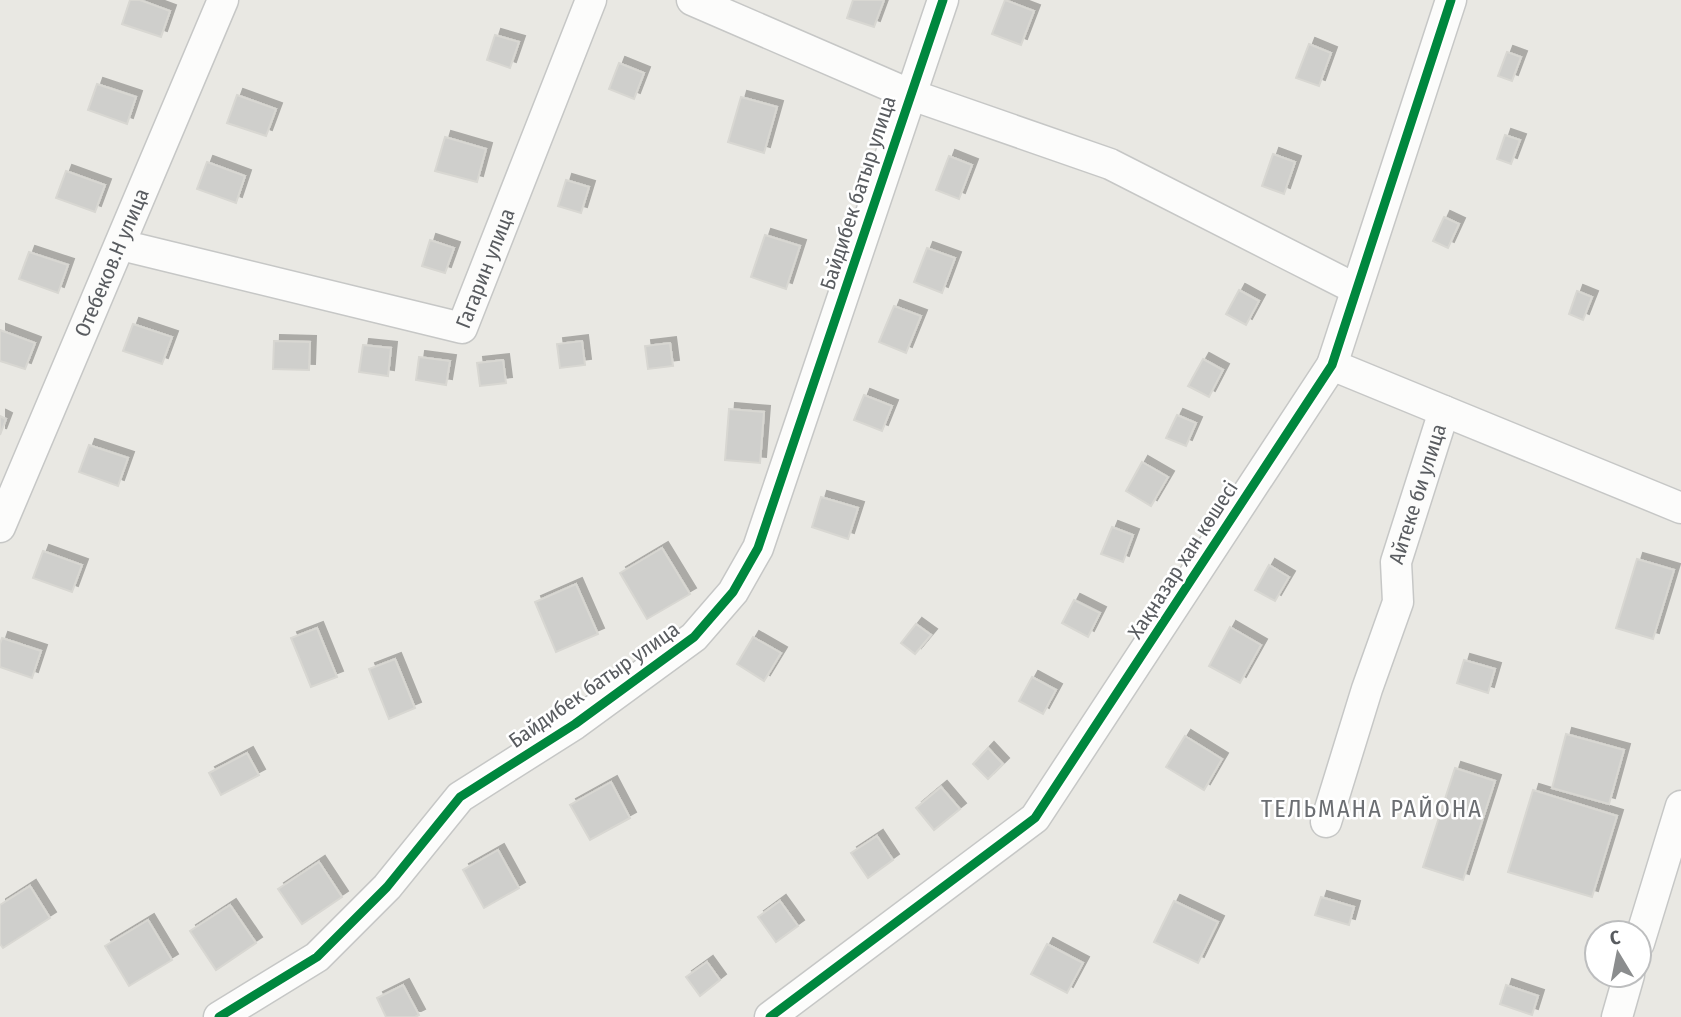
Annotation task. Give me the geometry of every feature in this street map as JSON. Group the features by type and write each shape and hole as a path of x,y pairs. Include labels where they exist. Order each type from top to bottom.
{"street":[{"name":"Отебеков.Н улица","path":"0,527 223,0"},
{"name":"Гагарин улица","path":"121,245 462,328 591,0"},
{"path":"692,0 909,94 1110,164 1356,289"},
{"name":"Байдибек батыр улица","path":"219,1017 317,957 387,887 460,797 575,724 694,637 733,592 758,548 909,94 943,0"},
{"name":"Хақназар хан көшесі","path":"770,1017 1035,818 1332,365 1451,0"},
{"path":"1332,365 1444,411"},
{"name":"Айтеке би улица","path":"1326,822 1367,689 1398,602 1396,562 1444,411 1681,508"},
{"path":"1646,919 1681,806"},
{"path":"1617,1017 1625,989"}],"building":[{"path":"130,0 140,0 170,11 161,37 122,24"},
{"path":"853,0 884,0 874,27 847,18"},
{"path":"1005,0 1034,11 1021,45 992,34"},
{"path":"495,35 519,42 510,68 487,60"},
{"path":"1309,44 1331,53 1319,86 1296,78"},
{"path":"1507,52 1521,57 1512,81 1498,76"},
{"path":"619,63 644,73 634,99 609,89"},
{"path":"97,84 136,97 127,124 88,110"},
{"path":"237,95 276,109 266,136 227,123"},
{"path":"741,97 777,107 764,153 728,142"},
{"path":"1505,135 1520,140 1511,164 1497,159"},
{"path":"445,137 486,149 477,182 435,171"},
{"path":"1273,154 1295,162 1284,194 1262,186"},
{"path":"949,156 972,165 959,199 936,190"},
{"path":"207,162 245,176 236,203 197,189"},
{"path":"66,171 105,185 95,212 56,198"},
{"path":"566,180 589,187 581,213 558,206"},
{"path":"1444,217 1459,224 1448,248 1433,241"},
{"path":"765,235 800,246 786,289 751,277"},
{"path":"430,240 454,248 445,273 422,266"},
{"path":"927,248 955,258 942,293 914,282"},
{"path":"29,252 68,265 58,293 19,279"},
{"path":"1239,290 1259,301 1246,325 1226,314"},
{"path":"1577,291 1592,297 1583,320 1569,314"},
{"path":"894,306 921,316 906,353 879,342"},
{"path":"133,324 172,337 162,364 123,351"},
{"path":"0,330 35,343 25,369 0,361"},
{"path":"274,341 310,342 309,370 273,369"},
{"path":"582,341 585,365 560,368 557,344"},
{"path":"670,343 673,366 648,369 645,346"},
{"path":"363,345 391,348 388,376 359,372"},
{"path":"419,357 450,361 446,385 416,380"},
{"path":"1203,359 1223,370 1209,397 1188,386"},
{"path":"503,360 506,383 480,386 477,363"},
{"path":"864,395 892,406 882,431 854,420"},
{"path":"729,409 764,412 760,463 725,460"},
{"path":"1177,415 1196,423 1186,446 1166,438"},
{"path":"0,416 6,419 0,435"},
{"path":"89,445 128,458 118,486 79,472"},
{"path":"1142,462 1168,477 1151,506 1126,491"},
{"path":"821,497 858,508 848,539 812,527"},
{"path":"1112,527 1133,535 1123,562 1101,554"},
{"path":"662,548 690,594 647,619 620,573"},
{"path":"43,551 82,565 72,592 33,578"},
{"path":"1637,559 1674,570 1653,639 1616,628"},
{"path":"1269,565 1289,577 1275,601 1255,590"},
{"path":"576,584 598,634 556,652 535,602"},
{"path":"1074,600 1100,613 1088,637 1062,623"},
{"path":"916,624 931,635 915,654 901,643"},
{"path":"1230,627 1261,645 1240,683 1209,666"},
{"path":"317,628 337,677 311,687 291,638"},
{"path":"753,637 781,653 764,681 737,664"},
{"path":"2,638 41,651 32,678 0,667"},
{"path":"395,659 415,708 389,719 369,669"},
{"path":"1464,660 1495,669 1488,693 1457,683"},
{"path":"1032,677 1056,690 1043,714 1019,701"},
{"path":"1566,734 1624,750 1609,804 1552,788"},
{"path":"1185,736 1222,759 1204,790 1166,767"},
{"path":"988,748 1003,764 988,779 973,764"},
{"path":"247,753 259,775 221,795 209,773"},
{"path":"1455,768 1495,781 1463,880 1423,867"},
{"path":"611,782 630,818 590,840 570,805"},
{"path":"941,787 960,809 934,830 916,808"},
{"path":"1533,790 1617,816 1592,897 1508,872"},
{"path":"877,836 893,860 868,878 851,853"},
{"path":"498,850 519,888 484,908 463,870"},
{"path":"319,862 342,897 302,924 278,889"},
{"path":"30,886 50,918 3,948 0,944 0,905"},
{"path":"1321,897 1354,907 1349,925 1315,915"},
{"path":"780,901 798,926 776,942 758,917"},
{"path":"1174,901 1218,922 1198,963 1154,942"},
{"path":"230,905 256,943 216,970 190,931"},
{"path":"148,920 172,960 129,986 105,946"},
{"path":"1047,944 1083,963 1067,993 1031,974"},
{"path":"707,962 720,980 700,996 686,977"},
{"path":"403,985 419,1015 386,1017 377,998"},
{"path":"1506,985 1538,996 1532,1015 1500,1004"}],"cycle path":[{"path":"219,1017 317,957 387,887 460,797 575,724 694,637 733,592 758,548 943,0"},
{"path":"770,1017 1035,818 1332,365 1451,0"}],"district":[{"name":"ТЕЛЬМАНА РАЙОНА","path":"1372,809"}]}
